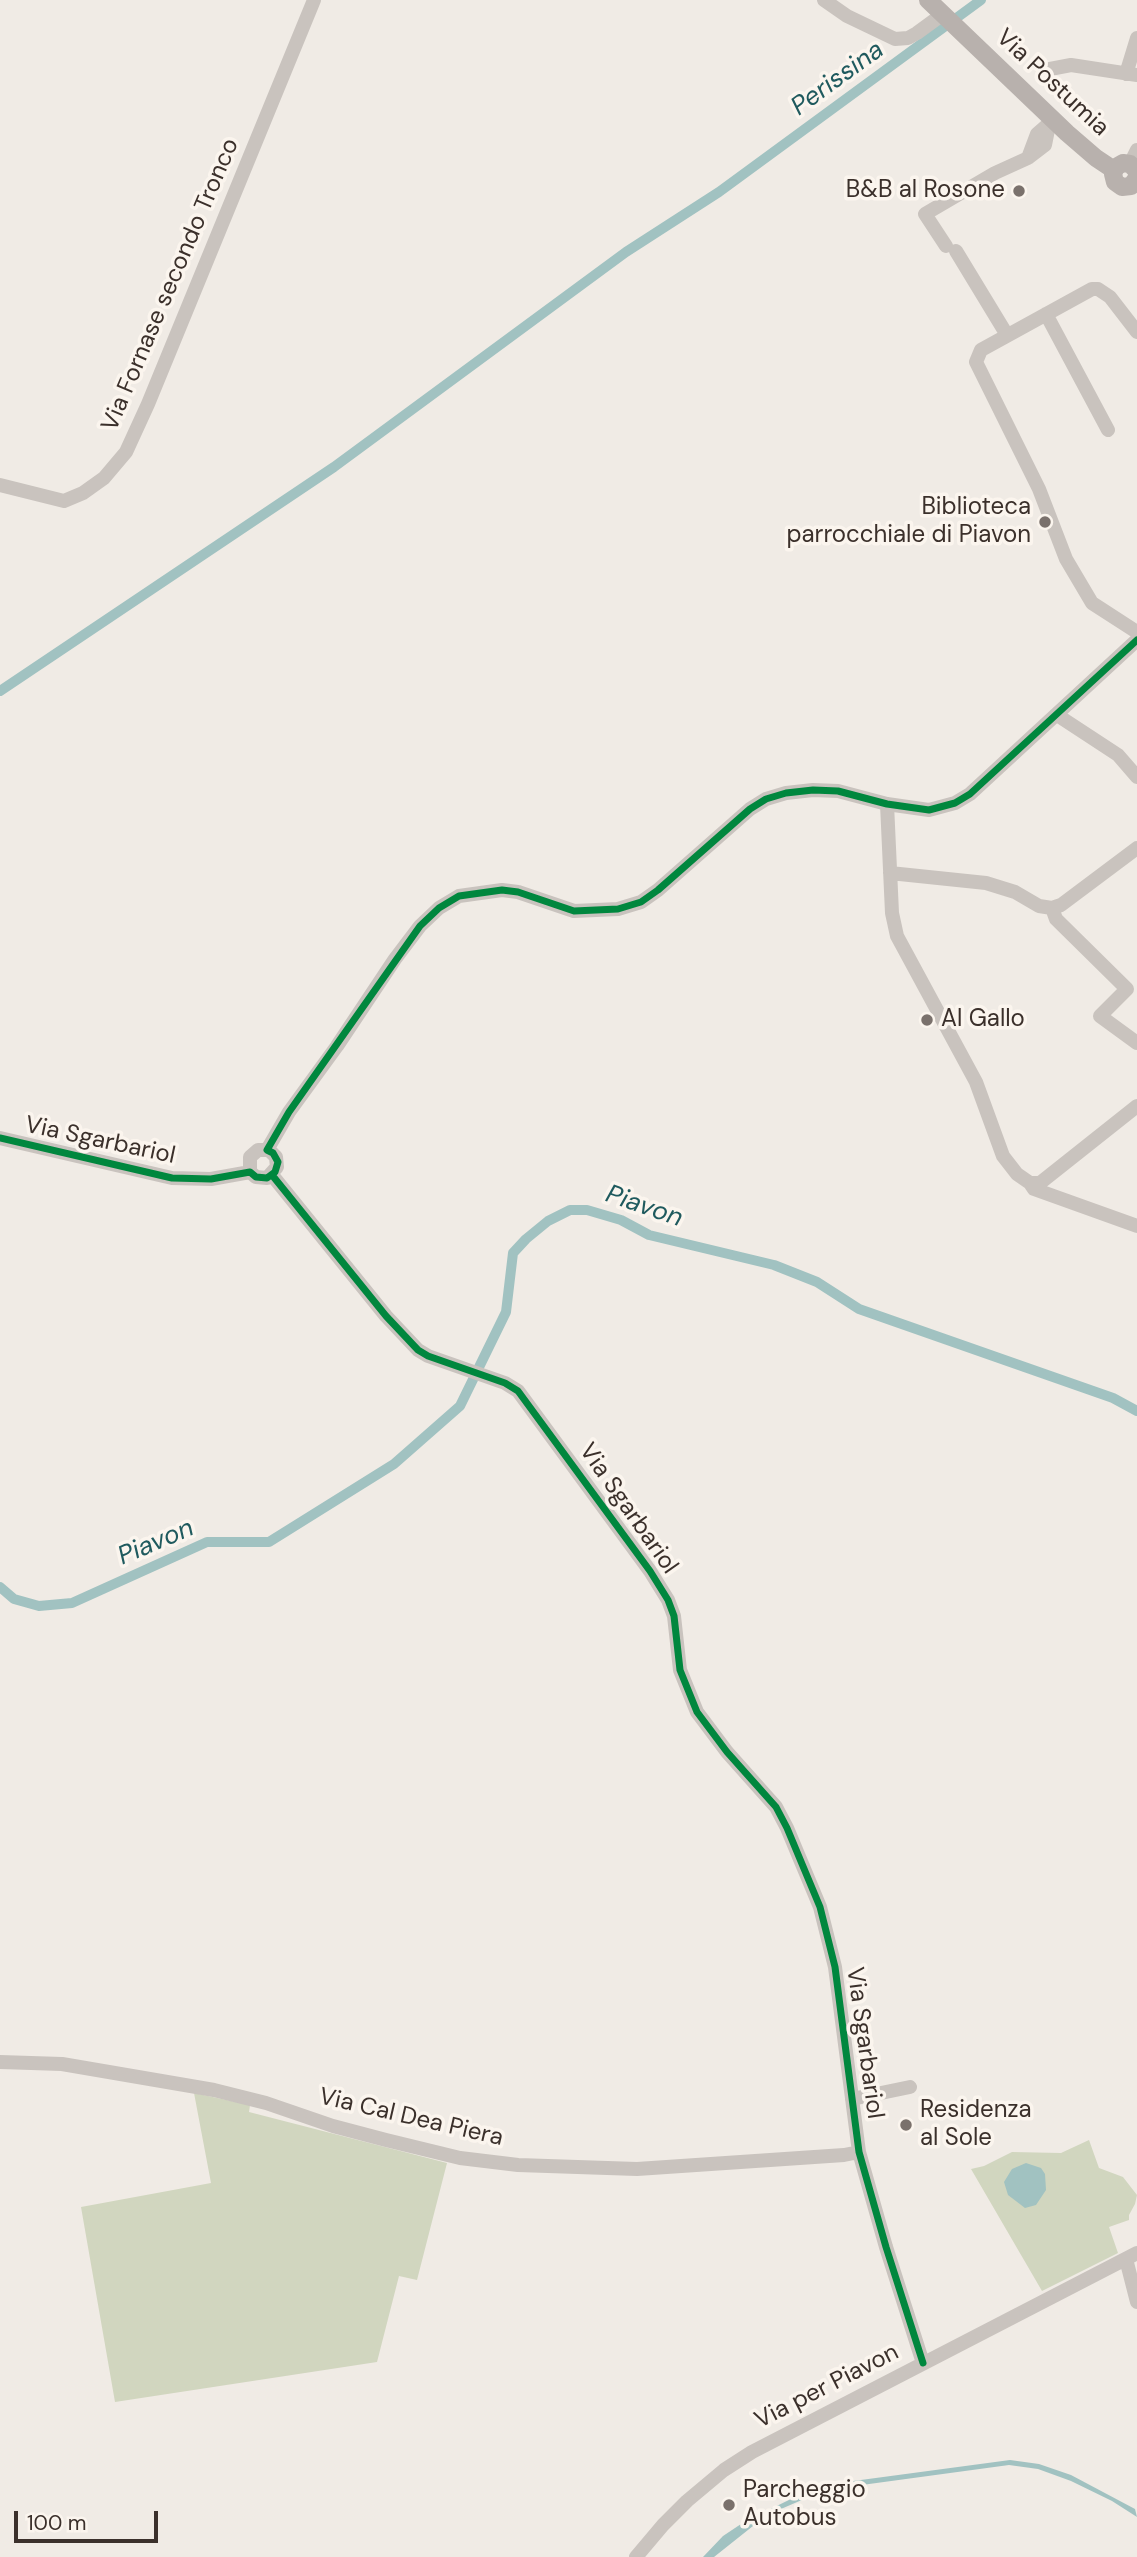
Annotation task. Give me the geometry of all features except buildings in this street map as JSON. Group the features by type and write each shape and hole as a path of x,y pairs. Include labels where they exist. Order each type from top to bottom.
{"main road":[{"name":"Via Postumia","path":"928,0 1051,123 1096,158 1132,174"}],"street":[{"name":"Via Fornase secondo Tronco","path":"0,485 64,501 83,493 104,478 126,452 314,0"},
{"path":"824,0 847,16 895,39 908,38 943,14"},
{"path":"1049,69 1071,65 1132,75 1137,38"},
{"path":"1007,335 951,248 925,214 995,173 1028,158 1045,145 1051,123"},
{"path":"1137,332 1110,297 1098,289 1092,289 981,350 977,355 977,368 1039,489 1066,559 1092,603 1137,632"},
{"path":"1046,314 1108,430"},
{"path":"250,1172 248,1164 253,1153 267,1150 289,1112 395,959 420,926 439,908 460,896 502,890 518,892 574,911 618,909 641,902 750,809 766,799 813,790 838,791 887,804 929,810 955,803 970,794 1137,640"},
{"path":"1057,715 1118,755 1137,777"},
{"path":"887,804 892,913 903,950 976,1082 1003,1156 1017,1174 1038,1191 1137,1226"},
{"path":"890,873 986,883 1015,892 1039,906 1052,908 1061,905 1137,848"},
{"path":"1052,908 1056,919 1127,989 1100,1016 1137,1043"},
{"path":"1030,1183 1040,1182 1137,1106"},
{"name":"Via Sgarbariol","path":"0,1138 172,1178 211,1179 250,1172 261,1178 272,1175 278,1162 273,1153 267,1150"},
{"name":"Via Sgarbariol","path":"272,1175 404,1336 428,1356 505,1382 518,1391 650,1571 668,1600 674,1616 680,1670 697,1712 727,1752 776,1807 788,1828 827,1929 835,1967 859,2152 923,2363"},
{"name":"Via Cal Dea Piera","path":"0,2062 62,2064 214,2090 386,2140 460,2158 518,2165 638,2169 859,2152"},
{"path":"852,2099 909,2087"},
{"path":"1132,2256 1137,2302"},
{"name":"Via per Piavon","path":"636,2557 676,2511 736,2462 762,2446 1132,2256"}],"green space":[{"path":"194,2093 250,2105 249,2112 447,2163 417,2280 399,2276 377,2362 115,2402 81,2207 211,2183"},
{"path":"1089,2140 1099,2168 1123,2177 1137,2195 1135,2204 1129,2220 1109,2227 1118,2253 1042,2291 971,2169 984,2166 1012,2152 1061,2153"}],"water":[{"path":"1026,2163 1041,2168 1045,2174 1046,2190 1036,2205 1025,2208 1008,2195 1004,2182 1012,2169"},
{"path":"1010,2460 1039,2464 1071,2475 1135,2509 1137,2517 1071,2481 1038,2469 1009,2465 825,2490 774,2512 714,2557 703,2557 723,2536 744,2522 795,2497 831,2484"}],"waterway":[{"name":"Perissina","path":"0,691 334,467 626,252 719,192 981,0"},
{"name":"Piavon","path":"0,1587 14,1599 39,1606 72,1603 207,1542 269,1542 394,1464 460,1406 506,1312 513,1253 548,1221 570,1210 587,1210 621,1220 649,1235 774,1265 817,1282 859,1309 1113,1398 1137,1411"}],"cycle path":[{"path":"0,1138 172,1178 211,1179 250,1172 256,1177 267,1178 275,1172 278,1162 273,1153 267,1150 289,1112 420,926 439,908 459,896 502,890 518,892 574,911 618,909 641,902 750,809 766,799 786,793 838,791 887,804 929,810 955,803 970,794 1137,640"},
{"path":"272,1175 386,1316 418,1350 505,1383 518,1391 650,1571 668,1600 674,1616 680,1670 697,1712 727,1752 776,1807 820,1907 835,1967 859,2152 923,2363"}],"place":[{"name":"B&B al Rosone","path":"1019,191"},
{"name":"Biblioteca parrocchiale di Piavon","path":"1045,522"},
{"name":"Al Gallo","path":"927,1020"},
{"name":"Residenza al Sole","path":"906,2125"},
{"name":"Parcheggio Autobus","path":"729,2505"}]}
